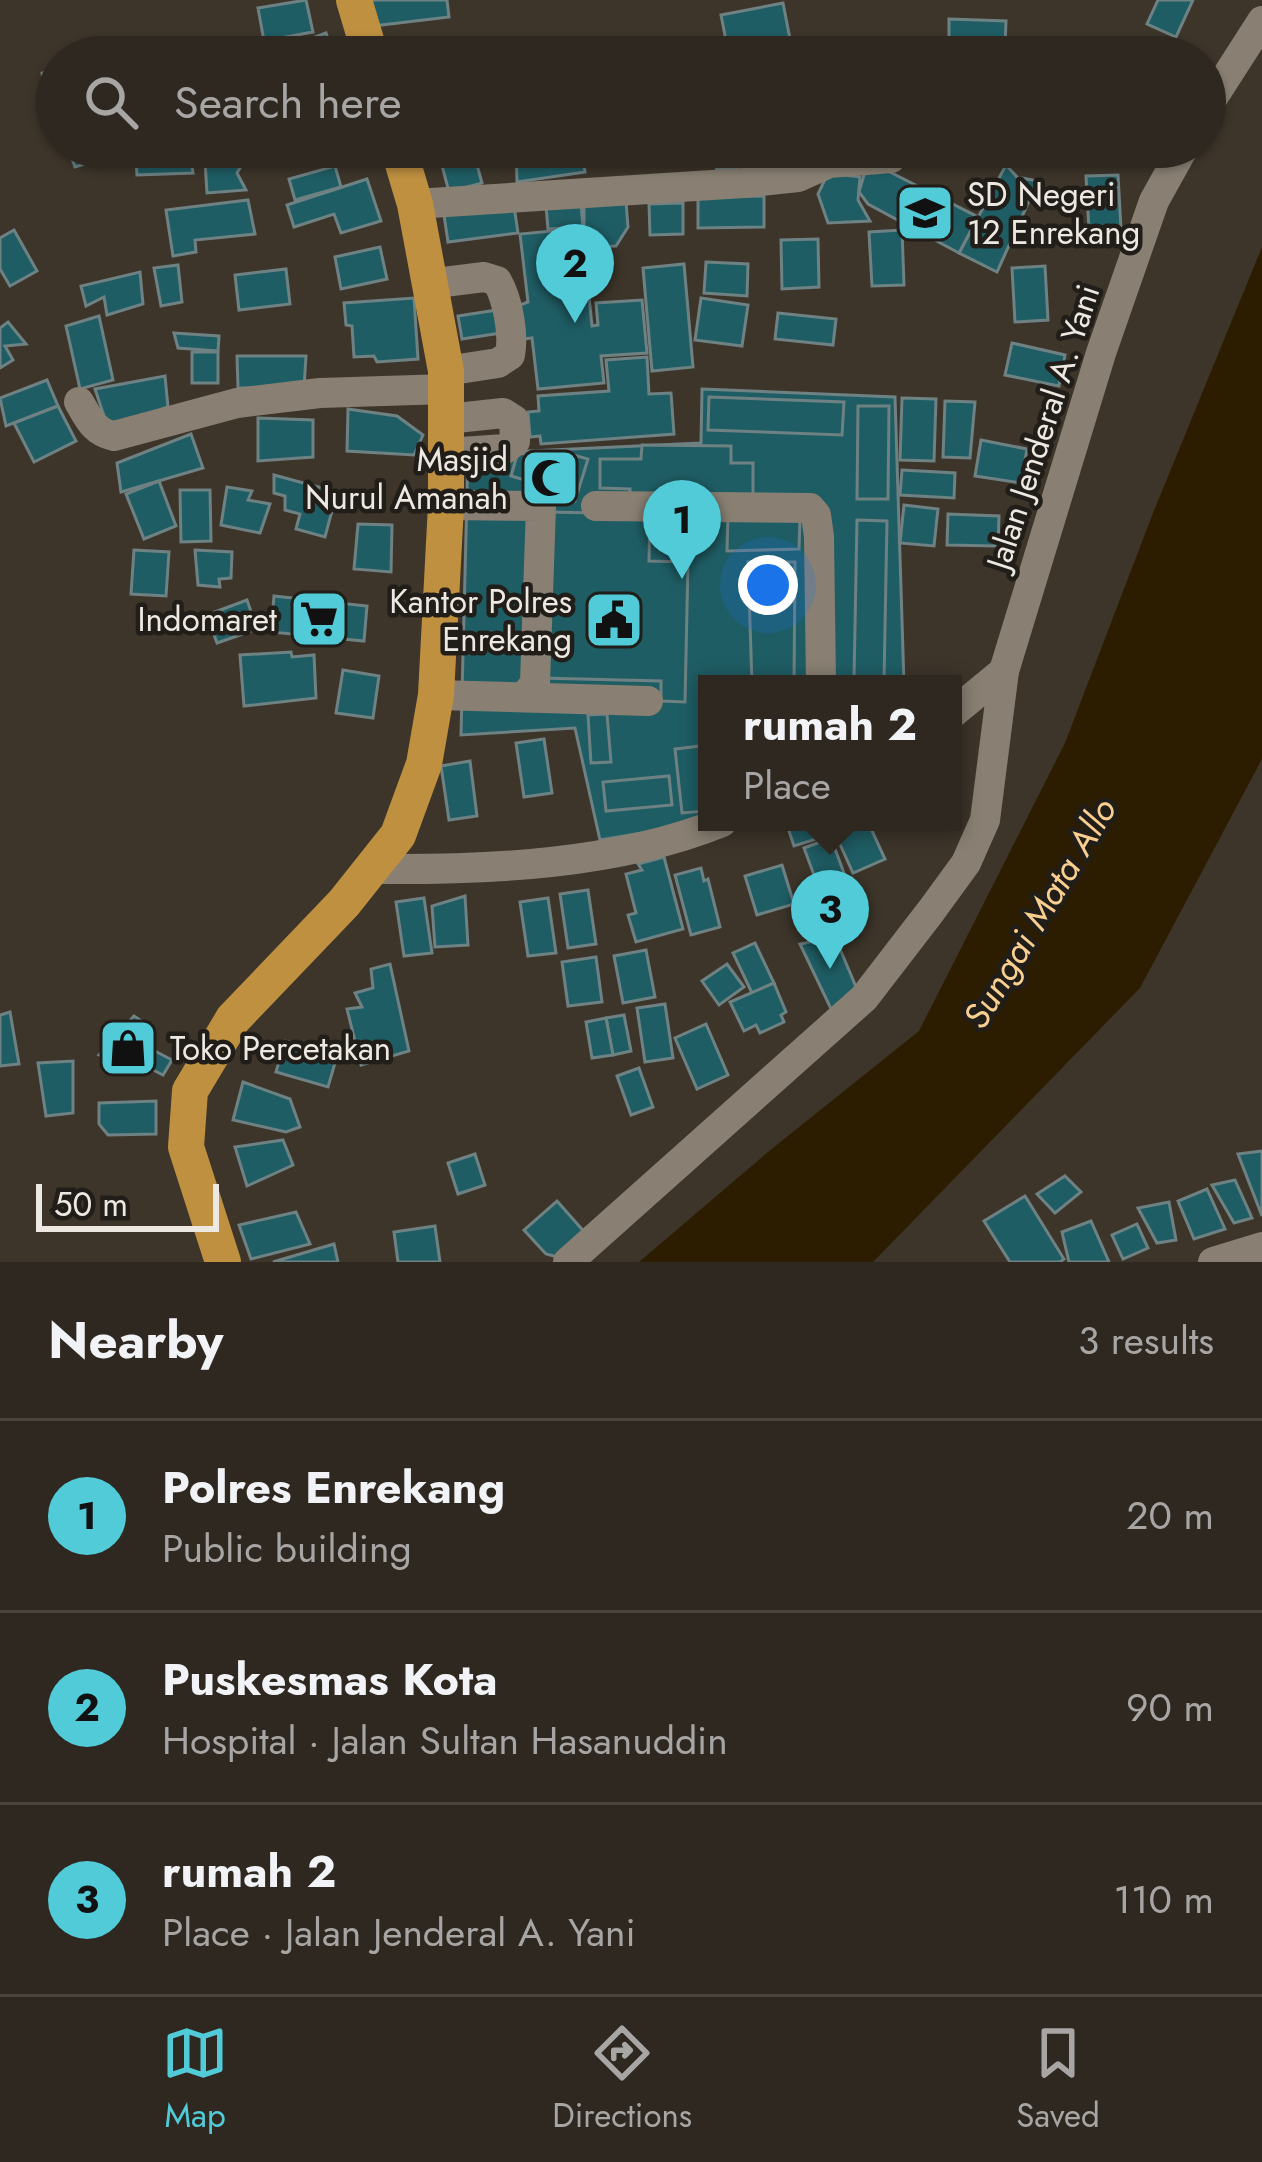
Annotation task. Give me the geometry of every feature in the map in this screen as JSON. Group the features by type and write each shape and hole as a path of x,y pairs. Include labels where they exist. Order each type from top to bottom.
{"highway":[{"path":"354,0 365,36"},
{"path":"223,1262 186,1147 190,1091 232,1019 374,869 402,825 424,764 436,694 446,408 415,204 404,168"}],"street":[{"path":"1226,77 1262,21"},
{"path":"415,204 742,183 798,177 818,168"},
{"name":"Jalan Jenderal A. Yani","path":"568,1262 864,998 966,863 985,820 1004,671 1116,310 1154,201 1172,168"},
{"path":"79,402 93,426 115,436 238,404 320,393 446,408 510,356 512,344 497,280 484,277 428,284"},
{"path":"446,505 542,506 535,683 526,694"},
{"path":"596,506 810,508 816,514 819,537 821,675"},
{"path":"962,706 1004,671"},
{"path":"436,694 648,701"},
{"path":"402,825 425,870"},
{"path":"374,869 425,870 593,855 700,831"},
{"path":"1213,1262 1262,1247"}],"water":[{"name":"Sungai Mata Allo","path":"1262,247 1262,759 1140,988 873,1262 639,1262 919,1031 1065,743"}],"building":[{"path":"306,0 313,32 263,36 258,8"},
{"path":"370,0 447,0 449,17 373,26"},
{"path":"1158,0 1193,0 1176,36 1147,24"},
{"path":"783,3 789,36 725,36 721,15"},
{"path":"949,19 1006,21 1005,36 949,36"},
{"path":"136,168 192,168 193,173 137,175"},
{"path":"205,168 240,168 237,173 246,190 207,193"},
{"path":"336,168 341,187 295,200 289,179"},
{"path":"443,168 478,168 482,183 449,192"},
{"path":"517,168 585,168 585,172 517,182"},
{"path":"866,168 882,168 978,217 959,253 868,204 859,192"},
{"path":"1004,168 1017,177 1038,181 997,272 959,253"},
{"path":"828,173 860,177 858,200 870,221 828,223 818,194"},
{"path":"1118,175 1121,229 1089,231 1086,176"},
{"path":"367,179 381,221 341,233 334,214 294,227 287,205"},
{"path":"764,196 764,227 698,228 698,197"},
{"path":"248,200 255,234 195,240 196,252 173,256 166,210"},
{"path":"626,202 628,227 616,246 584,247 592,326 598,325 596,303 642,300 647,353 601,356 604,383 538,389 532,338 523,339 520,305 528,302 520,234 584,228 584,204"},
{"path":"683,203 683,234 650,235 649,204"},
{"path":"581,204 583,227 548,229 546,206"},
{"path":"514,206 518,233 448,242 444,215"},
{"path":"14,230 37,271 10,286 0,269 0,238"},
{"path":"902,230 904,285 872,286 869,232"},
{"path":"818,239 819,287 782,289 781,240"},
{"path":"380,247 387,279 341,289 335,257"},
{"path":"706,262 748,264 747,296 704,293"},
{"path":"684,264 693,367 652,371 643,268"},
{"path":"178,265 182,302 161,306 154,268"},
{"path":"1045,266 1048,320 1015,322 1012,268"},
{"path":"286,269 290,304 239,310 235,275"},
{"path":"140,272 143,304 107,315 104,297 86,306 81,286"},
{"path":"414,298 418,359 377,362 374,356 354,357 352,326 346,325 344,303"},
{"path":"701,298 748,305 742,346 695,340"},
{"path":"497,310 501,333 462,339 458,316"},
{"path":"778,313 836,319 833,345 775,339"},
{"path":"99,316 113,380 80,389 66,326"},
{"path":"8,322 26,344 5,346 13,360 0,368 0,328"},
{"path":"174,333 219,336 218,351 178,348"},
{"path":"1012,343 1065,355 1059,386 1005,375"},
{"path":"192,352 218,352 218,383 192,383"},
{"path":"237,356 306,356 304,388 238,388"},
{"path":"647,357 649,394 671,393 674,434 541,444 540,436 530,437 528,412 539,411 538,396 609,391 606,360"},
{"path":"165,376 168,407 108,428 95,389"},
{"path":"47,380 58,406 6,426 0,398"},
{"path":"702,389 895,397 904,675 698,675 698,824 600,840 575,728 461,735 468,454 701,443"},
{"path":"709,397 844,402 842,435 708,430"},
{"path":"902,398 936,399 934,461 900,460"},
{"path":"945,401 975,402 970,458 943,457"},
{"path":"58,406 76,441 34,462 14,423"},
{"path":"858,406 889,406 888,499 857,499"},
{"path":"348,409 397,416 423,435 414,455 347,451"},
{"path":"258,418 313,420 313,457 258,461"},
{"path":"191,434 203,468 121,492 117,463"},
{"path":"981,440 1027,449 1021,483 975,476"},
{"name":"Kantor Polres Enrekang","path":"642,445 731,446 731,463 753,463 753,496 630,504 630,489 600,488 600,459 641,459"},
{"name":"Masjid Nurul Amanah","path":"518,452 561,458 563,452 588,459 575,501 524,486 525,480 511,476"},
{"path":"902,470 955,473 954,498 900,495"},
{"path":"274,475 337,492 325,537 296,529 300,514 285,510 285,496 274,493"},
{"path":"159,481 176,526 144,539 126,494"},
{"path":"227,487 252,491 248,500 270,504 260,533 221,525"},
{"path":"180,490 210,490 211,541 181,542"},
{"path":"904,505 938,509 934,546 900,543"},
{"name":"Kantor Polres Enrekang","path":"546,512 650,514 649,561 688,562 685,702 661,701 661,681 540,678"},
{"path":"948,514 999,516 998,546 947,545"},
{"path":"728,515 800,517 799,549 727,551"},
{"path":"857,520 887,521 884,675 854,675"},
{"path":"358,524 392,525 391,572 354,569"},
{"path":"134,550 169,552 166,596 131,594"},
{"path":"195,550 232,552 231,578 219,579 220,587 198,585"},
{"path":"748,562 795,562 794,675 752,675"},
{"name":"Indomaret","path":"274,596 367,606 364,641 271,632"},
{"path":"247,600 257,629 217,643 207,615"},
{"path":"291,652 292,657 314,655 316,698 244,706 240,655"},
{"path":"343,670 379,676 373,718 336,713"},
{"path":"607,714 611,762 591,763 588,715"},
{"path":"544,739 552,793 524,797 516,743"},
{"path":"698,746 698,812 682,813 675,749"},
{"path":"470,761 477,816 449,820 441,766"},
{"path":"669,776 672,805 606,811 603,782"},
{"path":"789,831 828,831 829,835 794,846"},
{"path":"834,831 872,831 885,859 853,873"},
{"path":"831,838 848,884 821,894 804,848"},
{"path":"664,857 683,929 636,942 628,915 636,913 626,874 642,870 638,864"},
{"path":"782,865 794,904 757,915 745,876"},
{"path":"701,868 720,927 691,935 675,875"},
{"path":"588,890 596,944 568,948 560,894"},
{"path":"465,896 468,945 435,947 432,906"},
{"path":"424,898 432,953 404,956 396,902"},
{"path":"548,898 556,953 528,956 520,902"},
{"path":"835,937 859,994 833,1013 800,944"},
{"path":"755,943 774,983 752,993 733,953"},
{"path":"646,950 655,997 623,1003 614,956"},
{"path":"596,957 602,1002 568,1006 562,962"},
{"path":"390,964 409,1051 361,1065 347,1009 362,1007 355,993 373,988 371,969"},
{"path":"727,964 744,987 719,1005 702,981"},
{"path":"774,983 786,1012 781,1015 784,1022 760,1033 756,1025 744,1031 730,1002"},
{"path":"665,1004 673,1058 645,1062 637,1008"},
{"path":"10,1012 19,1064 0,1066 0,1015"},
{"path":"624,1015 631,1051 613,1055 606,1018"},
{"name":"Toko Percetakan","path":"134,1016 146,1024 136,1041 172,1060 163,1075 136,1061 121,1065 99,1055"},
{"path":"606,1018 613,1055 592,1058 586,1022"},
{"path":"706,1024 728,1075 697,1089 675,1038"},
{"path":"285,1041 337,1056 328,1087 276,1072"},
{"path":"73,1061 73,1113 46,1116 38,1063"},
{"path":"639,1068 653,1107 631,1115 617,1076"},
{"path":"243,1082 290,1099 300,1127 286,1132 233,1120"},
{"path":"156,1101 156,1134 108,1135 99,1124 99,1103"},
{"path":"283,1140 293,1165 247,1186 235,1147"},
{"path":"1262,1151 1262,1216 1238,1154"},
{"path":"475,1154 485,1185 458,1194 448,1163"},
{"path":"1065,1176 1081,1192 1055,1213 1037,1194"},
{"path":"1235,1180 1252,1218 1234,1223 1212,1185"},
{"path":"1207,1189 1225,1229 1194,1239 1178,1201"},
{"path":"1025,1196 1064,1259 1060,1262 1010,1262 984,1221"},
{"path":"557,1201 587,1235 562,1258 546,1254 524,1230"},
{"path":"1169,1202 1176,1240 1157,1243 1138,1208"},
{"path":"296,1212 310,1244 251,1259 239,1225"},
{"path":"1091,1221 1109,1262 1069,1262 1062,1232"},
{"path":"1137,1224 1148,1248 1123,1259 1112,1235"},
{"path":"435,1226 440,1262 398,1262 394,1232"},
{"path":"334,1244 338,1262 273,1262"}],"place":[{"name":"SD Negeri 12 Enrekang","path":"925,213"},
{"name":"Puskesmas Kota","path":"575,323"},
{"name":"Masjid Nurul Amanah","path":"550,478"},
{"name":"Polres Enrekang","path":"682,579"},
{"name":"Indomaret","path":"319,619"},
{"name":"Kantor Polres Enrekang","path":"614,620"},
{"name":"rumah 2","path":"830,969"},
{"name":"Toko Percetakan","path":"128,1048"}]}
